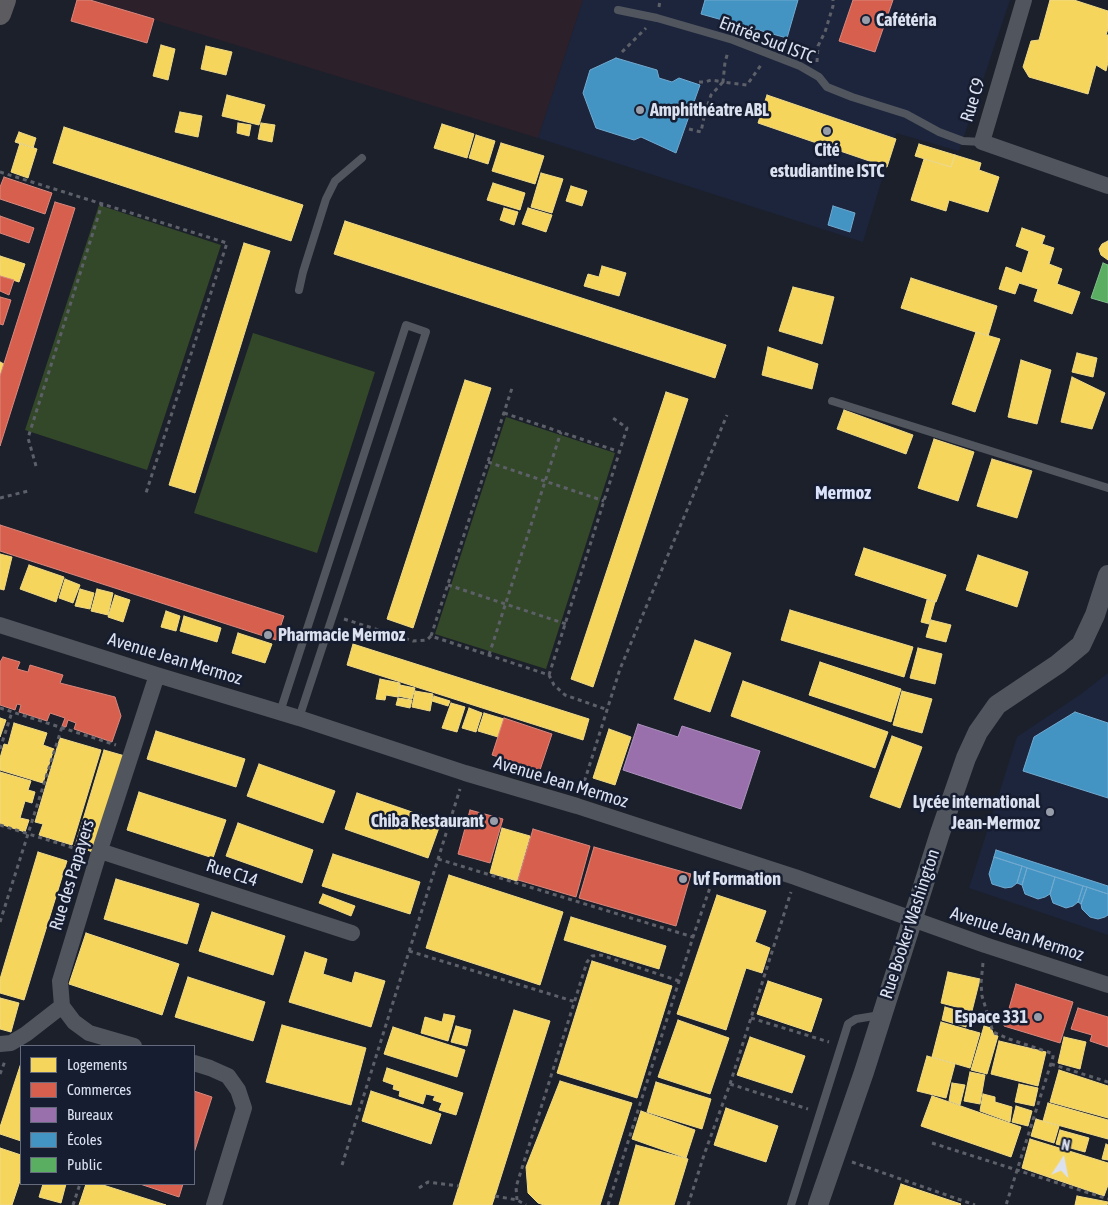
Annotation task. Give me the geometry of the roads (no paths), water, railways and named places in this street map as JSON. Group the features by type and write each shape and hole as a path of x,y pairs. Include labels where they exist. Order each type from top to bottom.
{"main road":[{"path":"0,14 5,0"}],"street":[{"name":"Rue C9","path":"1024,0 982,142 1108,186"},
{"name":"Rue Booker Washington","path":"818,1205 864,1072 911,919 966,758 978,732 997,705 1058,664 1081,645 1095,615 1108,575"},
{"name":"Avenue Jean Mermoz","path":"0,626 299,718 465,773 577,806 795,877 985,945 1108,985"},
{"name":"Rue des Papayers","path":"62,1006 60,981 157,675"},
{"name":"Rue C14","path":"99,854 352,933"},
{"path":"0,1044 10,1043 26,1034 62,1006 74,1022 89,1033 131,1045"},
{"path":"195,1063 228,1076 238,1090 244,1108 214,1205"}],"lane":[{"name":"Entrée Sud ISTC","path":"618,10 656,18 733,40 800,66 819,77 827,87 906,114 939,132 963,141 982,142"},
{"path":"299,290 326,199 335,181 362,158"},
{"path":"280,712 406,325 426,332 299,718"},
{"path":"832,401 1108,488"},
{"path":"791,1205 848,1024 850,1020 880,1015"}],"place":[{"name":"Cafétéria","path":"866,20"},
{"name":"Amphithéatre ABL","path":"640,110"},
{"name":"Cité estudiantine ISTC","path":"827,131"},
{"name":"Pharmacie Mermoz","path":"268,635"},
{"name":"Lycée international Jean-Mermoz","path":"1050,812"},
{"name":"Chiba Restaurant","path":"494,821"},
{"name":"lvf Formation","path":"683,879"},
{"name":"Espace 331","path":"1038,1017"}],"district":[{"name":"Mermoz","path":"843,493"}]}
